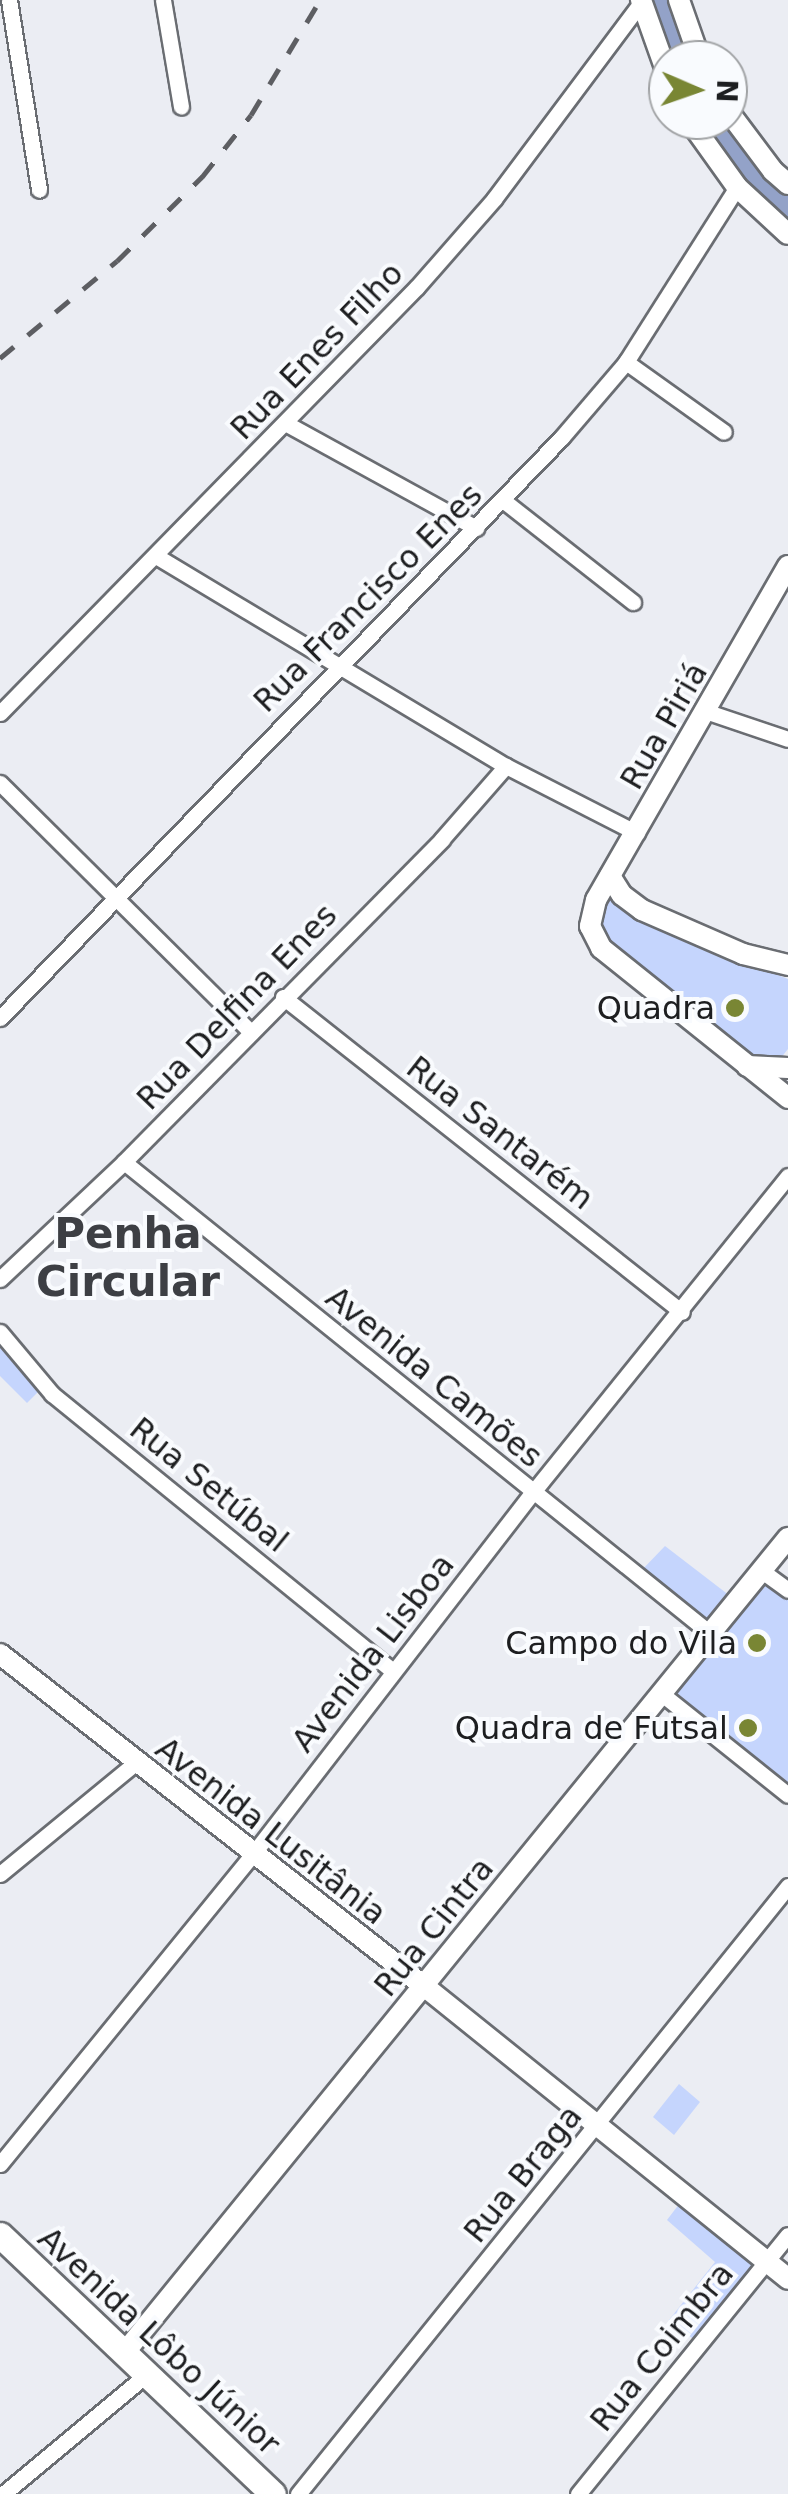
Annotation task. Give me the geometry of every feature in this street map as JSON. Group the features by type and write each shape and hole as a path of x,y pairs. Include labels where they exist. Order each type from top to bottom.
{"main road":[{"name":"Avenida Lôbo Júnior","path":"0,2235 273,2494"}],"street":[{"path":"9,0 39,190"},
{"path":"163,0 182,106"},
{"path":"680,0 693,40"},
{"path":"642,1 656,40"},
{"name":"Rua Enes Filho","path":"0,713 287,424 494,199 642,1"},
{"path":"748,138 788,184"},
{"path":"703,140 737,187 788,234"},
{"name":"Rua Francisco Enes","path":"0,1018 113,896 504,501 626,362 737,187"},
{"path":"626,362 724,432"},
{"path":"287,424 476,528"},
{"path":"504,501 633,602"},
{"path":"156,556 506,766 637,832"},
{"name":"Rua Piriá","path":"745,1066 601,948 594,938 590,914 788,566"},
{"path":"708,712 788,739"},
{"name":"Rua Delfina Enes","path":"0,1280 124,1162 442,839 506,766"},
{"path":"0,783 251,1032"},
{"path":"610,876 622,895 642,910 730,949 788,965"},
{"name":"Rua Santarém","path":"283,998 682,1312"},
{"path":"745,1066 788,1068"},
{"path":"745,1066 788,1098"},
{"name":"Avenida Camões","path":"124,1162 710,1634"},
{"name":"Avenida Lisboa","path":"0,2164 254,1854 392,1671 788,1176"},
{"name":"Rua Setúbal","path":"0,1332 52,1394 392,1671"},
{"name":"Rua Cintra","path":"125,2352 788,1538"},
{"path":"762,1570 788,1590"},
{"name":"Avenida Lusitânia","path":"0,1654 134,1764 424,1986 788,2280"},
{"path":"662,1694 788,1795"},
{"path":"0,1874 134,1764"},
{"name":"Rua Braga","path":"298,2494 788,1886"},
{"name":"Rua Coimbra","path":"578,2494 788,2235"},
{"path":"3,2494 148,2373"}],"shaded area":[{"path":"609,898 674,934 788,979 788,1049 768,1074 600,935"},
{"path":"0,1344 39,1391 27,1403 0,1376"},
{"path":"665,1546 734,1599 709,1629 639,1573"},
{"path":"763,1576 788,1596 788,1790 667,1693"},
{"path":"679,2084 700,2102 674,2135 653,2117"},
{"path":"683,2199 759,2262 697,2342 669,2320 715,2262 667,2220"}],"waterway":[{"path":"662,0 677,40"},
{"path":"722,140 788,204"}],"railway":[{"path":"0,358 117,261 202,177 251,115 320,0"}],"place":[{"name":"Quadra","path":"735,1008"},
{"name":"Campo do Vila","path":"757,1643"},
{"name":"Quadra de Futsal","path":"748,1728"}],"district":[{"name":"Penha Circular","path":"128,1258"}]}
